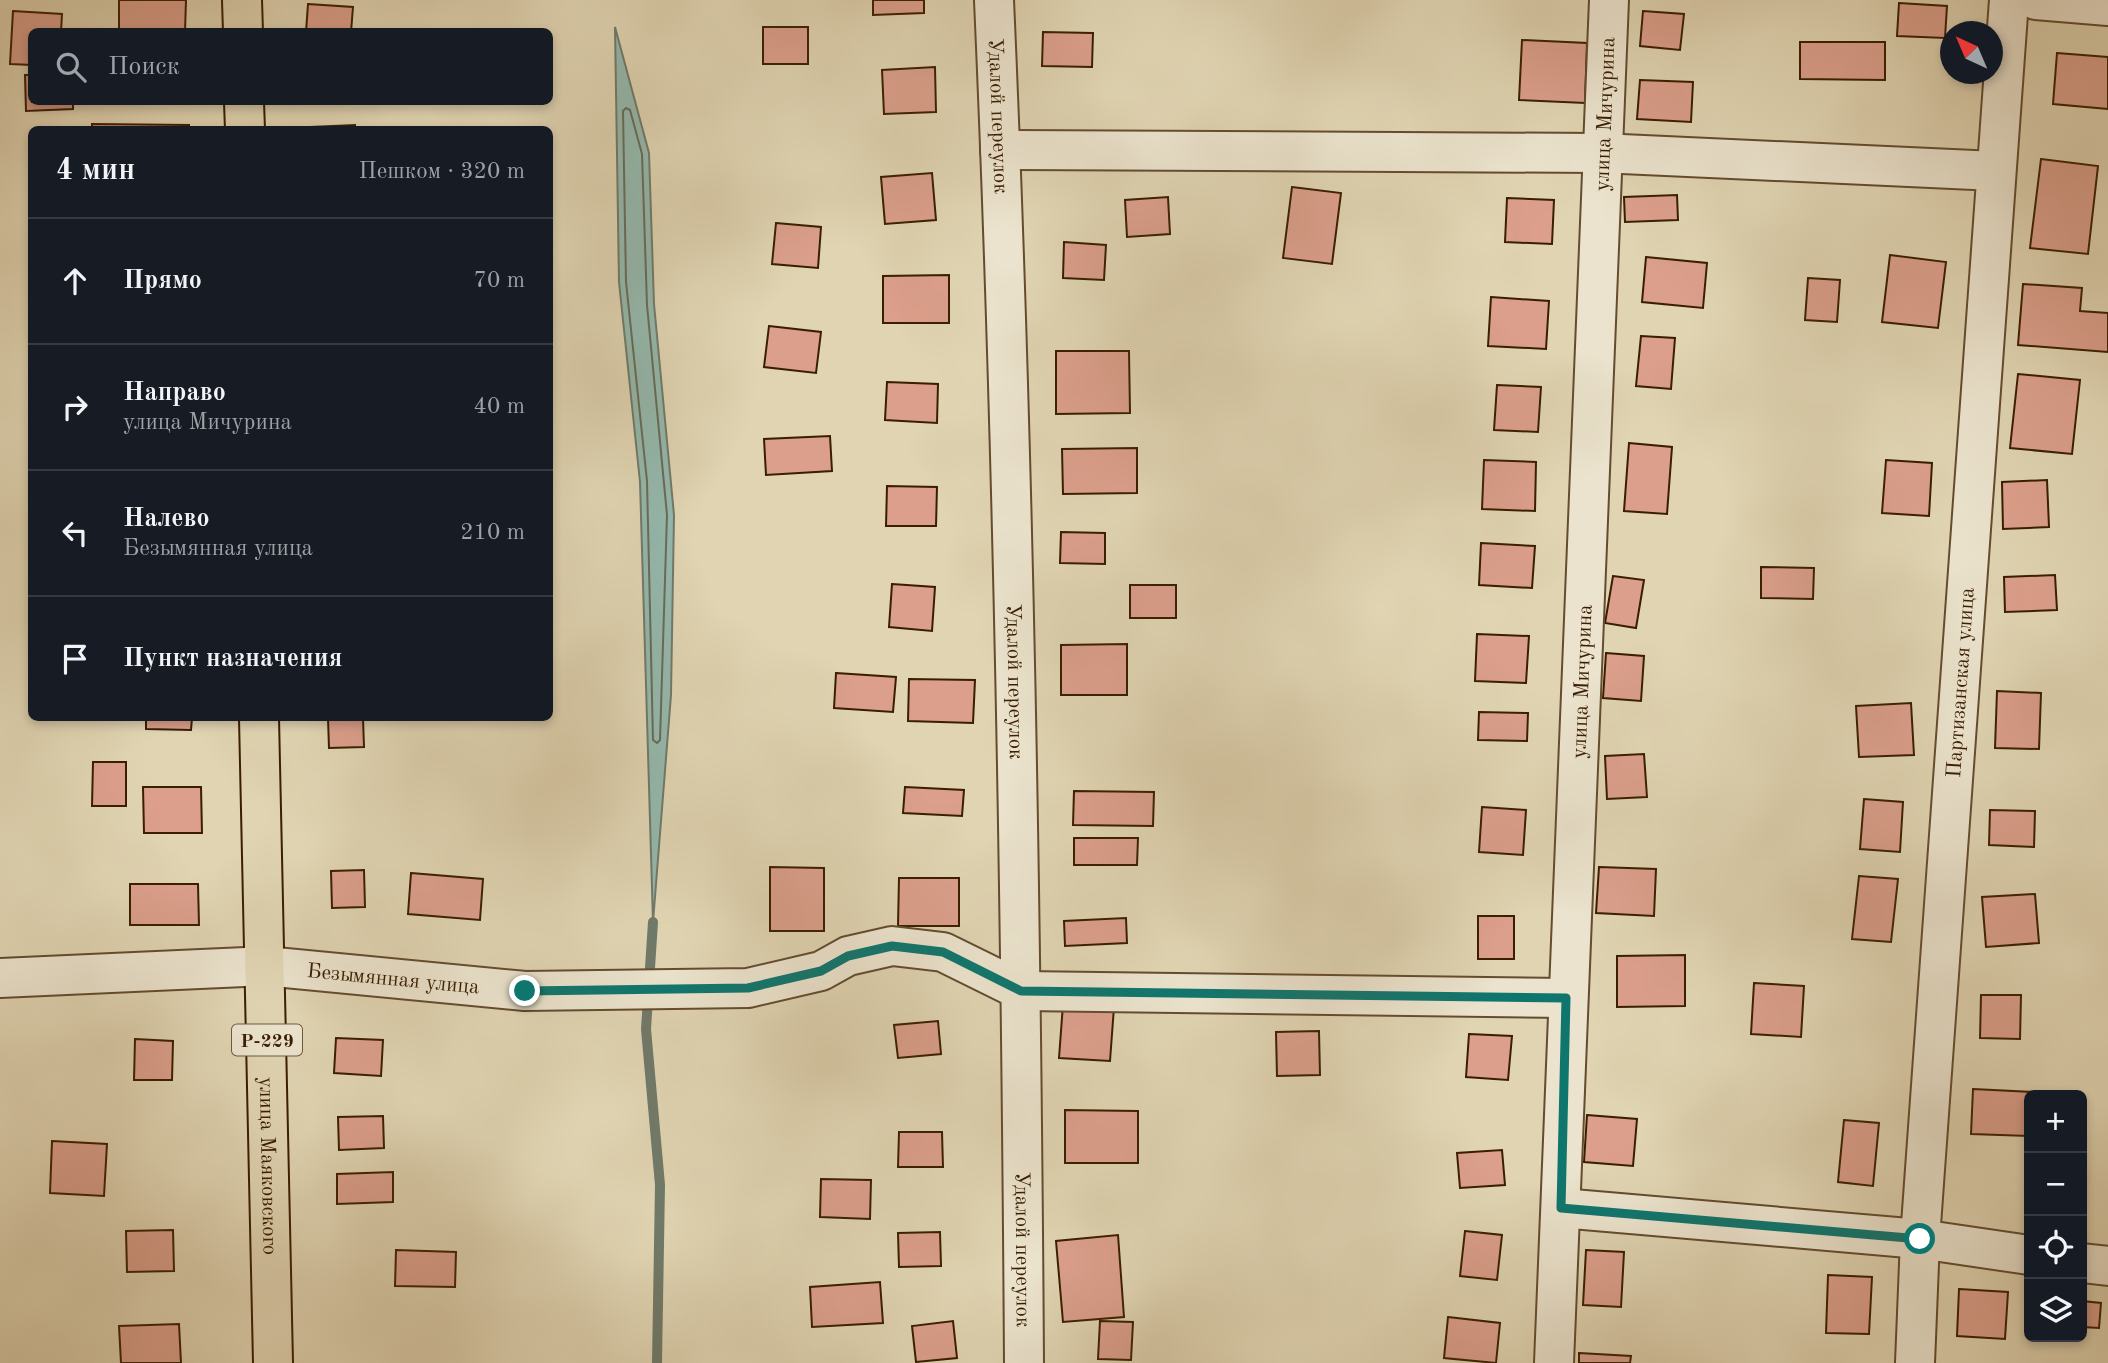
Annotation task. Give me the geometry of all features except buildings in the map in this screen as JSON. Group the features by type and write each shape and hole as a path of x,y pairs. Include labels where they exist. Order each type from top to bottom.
{"main road":[{"path":"242,0 243,28"},
{"path":"244,105 245,126"},
{"name":"улица Маяковского","path":"259,721 273,1363"}],"street":[{"name":"Удалой переулок","path":"993,0 1000,150 1021,991 1024,1363"},
{"name":"улица Мичурина","path":"1554,1363 1600,153 1609,0"},
{"name":"Партизанская улица","path":"1914,1363 1920,1239 2009,0"},
{"path":"2036,0 2108,6"},
{"path":"1000,150 1600,153 1996,171"},
{"name":"Безымянная улица","path":"0,978 265,966 525,991 748,988 821,971 848,956 892,946 943,952 1021,991 1566,998"},
{"path":"1561,1208 1920,1239 2024,1254"},
{"path":"2087,1263 2108,1266"}],"water":[{"path":"615,27 649,153 654,304 674,515 671,695 653,922 640,482 619,282"}],"waterway":[{"path":"653,922 646,1029 660,1185 657,1363"}],"route":[{"path":"525,991 748,988 821,971 848,956 892,946 943,952 1021,991 1566,998 1561,1208 1920,1239"}]}
